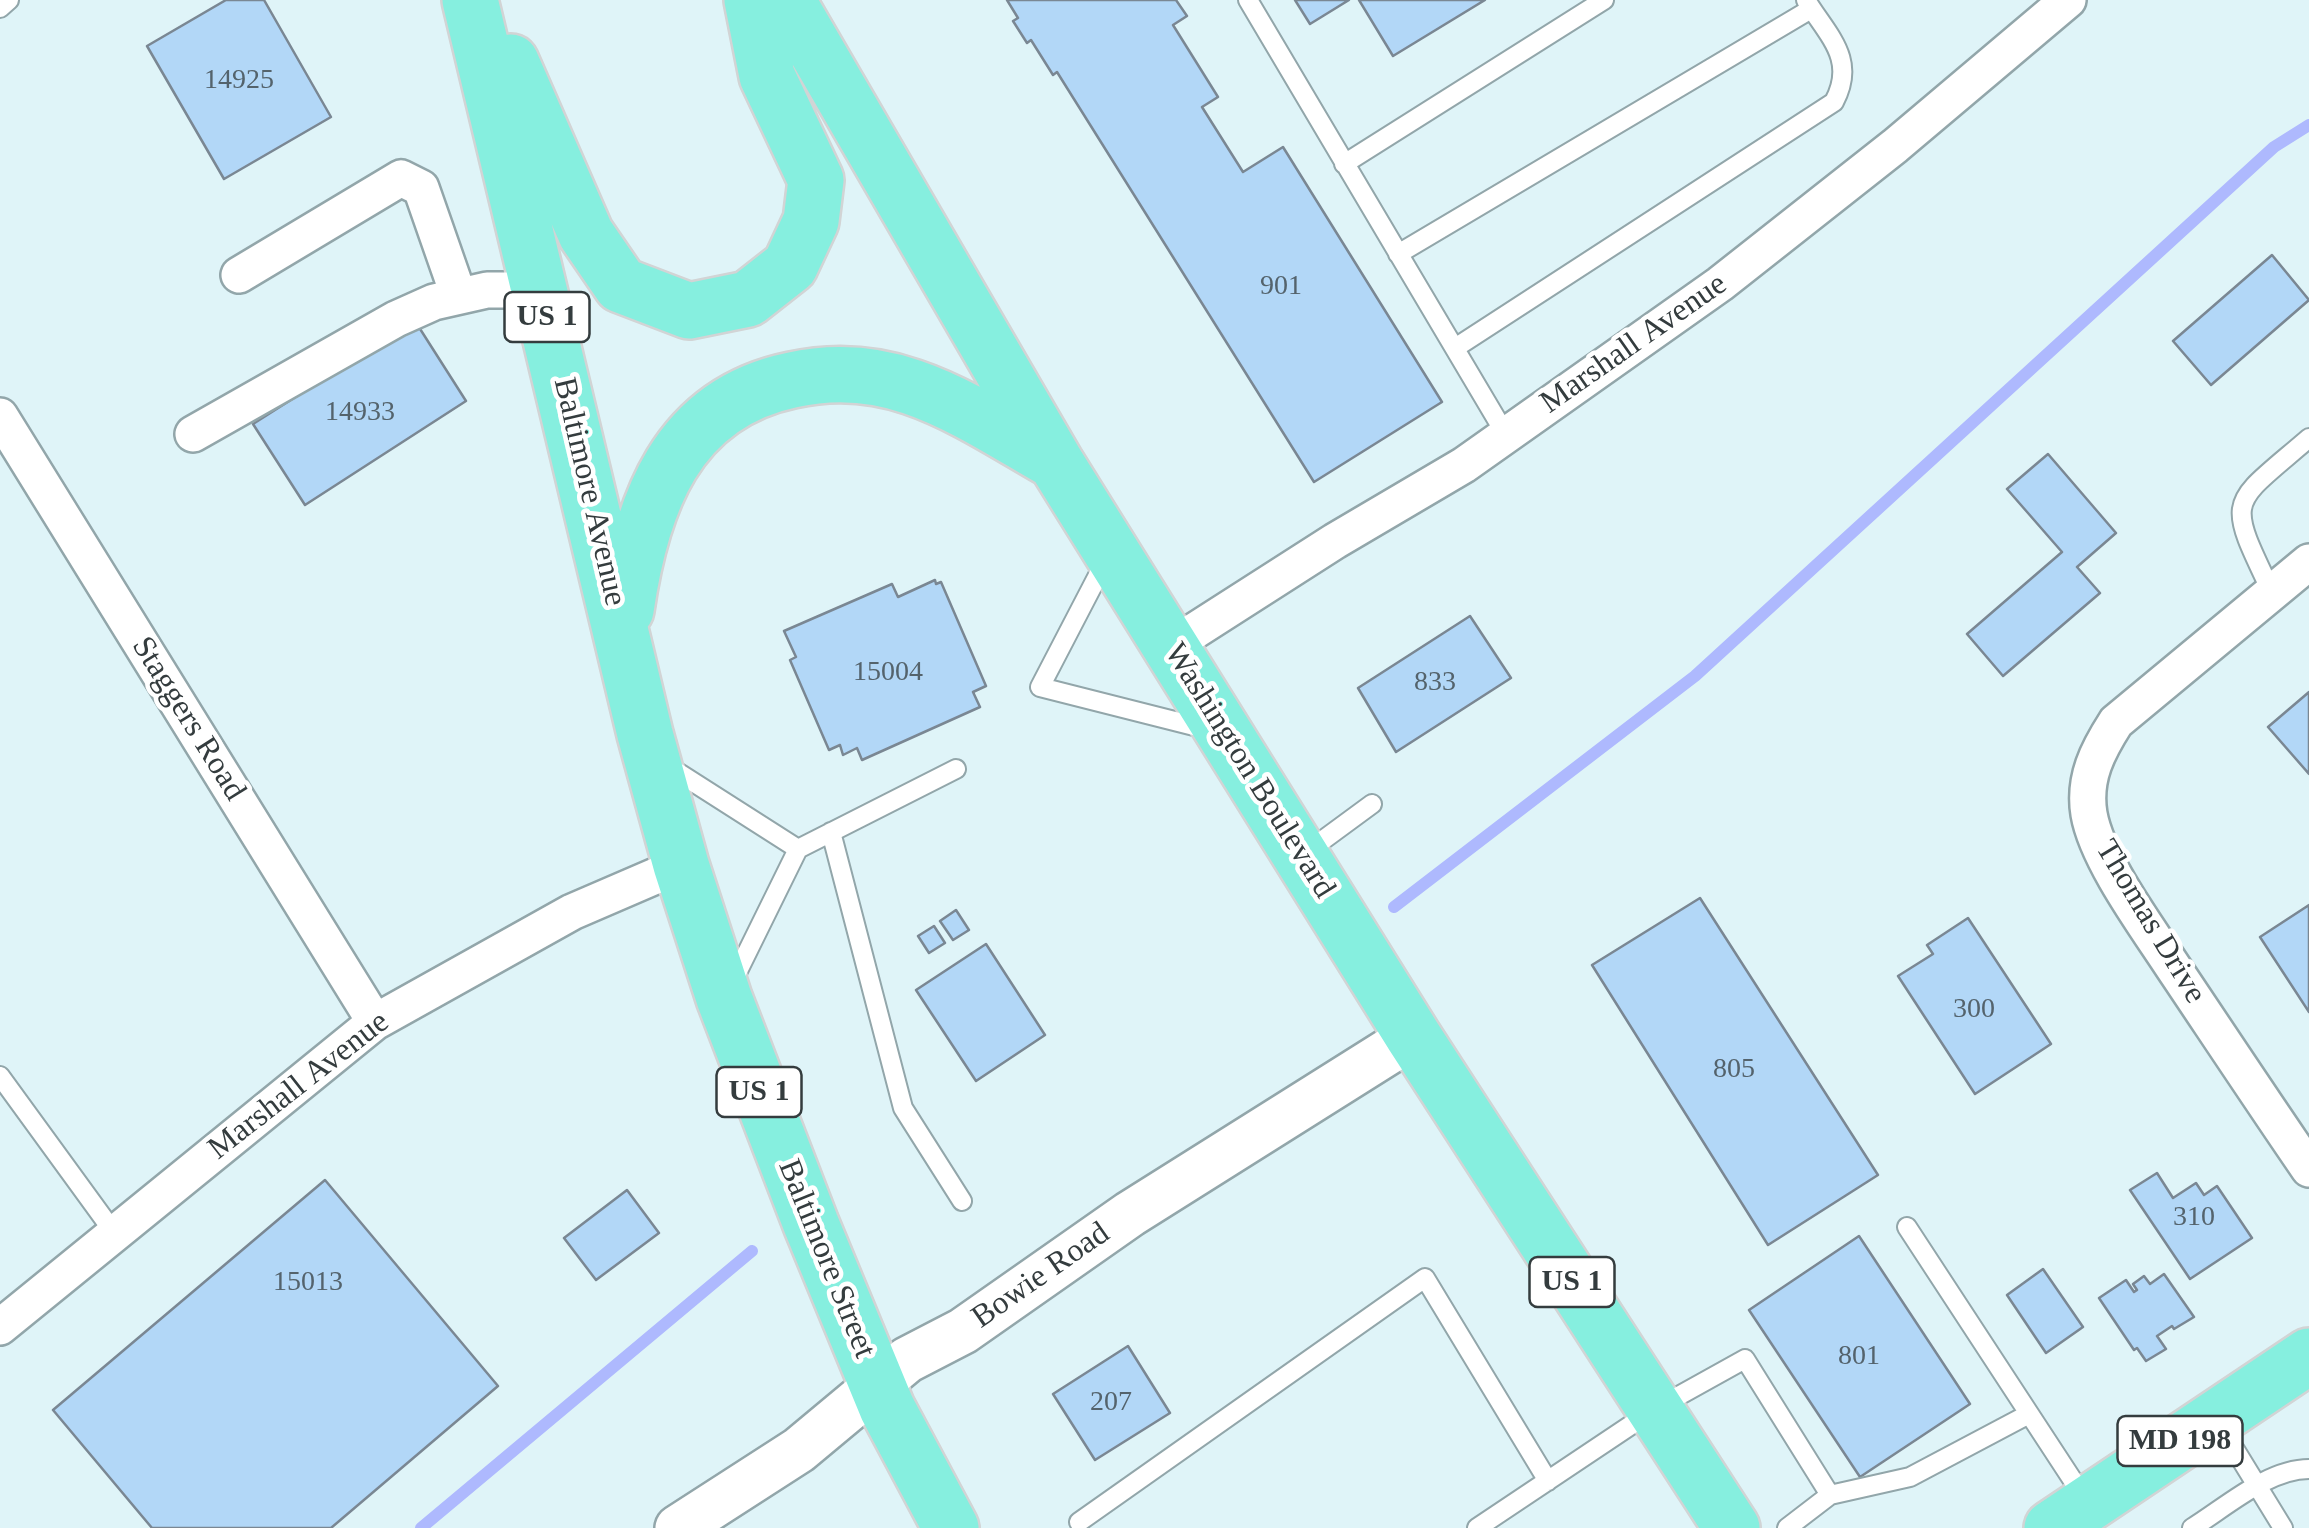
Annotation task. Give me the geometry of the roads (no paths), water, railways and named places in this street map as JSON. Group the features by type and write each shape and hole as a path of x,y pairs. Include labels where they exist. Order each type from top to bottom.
{"main road":[{"name":"Baltimore Avenue","path":"470,0 622,635"},
{"path":"484,0 586,234 621,285 689,311 748,299 790,266 811,221 816,180 767,76 752,0"},
{"name":"Washington Boulevard","path":"808,21 1056,463 1413,1036 1732,1528"},
{"path":"622,635 634,554 662,481 690,436 710,416 767,385 818,374 844,373 910,386 946,400 1056,463"},
{"name":"Baltimore Street","path":"622,635 681,865 724,998 877,1384 952,1528"},
{"name":"MD 198","path":"2070,1516 2309,1356"}],"street":[{"name":"Marshall Avenue","path":"1171,646 1335,541 1464,465 1778,240 2068,0"},
{"path":"240,275 401,178 421,188 458,294"},
{"path":"193,434 396,319 458,294 540,290"},
{"name":"Staggers Road","path":"0,416 375,1022"},
{"name":"Thomas Drive","path":"2309,562 2116,722 2098,751 2087,793 2089,816 2100,845 2143,921 2309,1169"},
{"name":"Marshall Avenue","path":"0,1327 375,1022 572,912 681,865"},
{"name":"Bowie Road","path":"678,1528 799,1450 907,1360 963,1331 1130,1214 1413,1036"}],"lane":[{"path":"0,8 8,0"},
{"path":"1248,0 1506,434"},
{"path":"1344,164 1604,0"},
{"path":"1398,254 1809,4 1843,59 1844,83 1834,102 1455,348"},
{"path":"2272,593 2242,530 2240,509 2248,490 2309,438"},
{"path":"1112,550 1040,687 1225,734"},
{"path":"650,754 798,849"},
{"path":"724,998 798,849 956,769"},
{"path":"1301,856 1372,804"},
{"path":"830,832 903,1108 962,1201"},
{"path":"0,1076 115,1234"},
{"path":"1906,1226 2029,1414 2070,1516"},
{"path":"1078,1526 1425,1278 1548,1480"},
{"path":"1476,1528 1655,1410 1745,1359 1830,1496"},
{"path":"1787,1528 1830,1496 1910,1477 2029,1414"},
{"path":"2215,1418 2283,1528"},
{"path":"2192,1528 2257,1487 2296,1469 2309,1469"}],"waterway":[{"path":"1394,907 1695,676 2274,147 2309,125"},
{"path":"421,1528 752,1251"}]}
